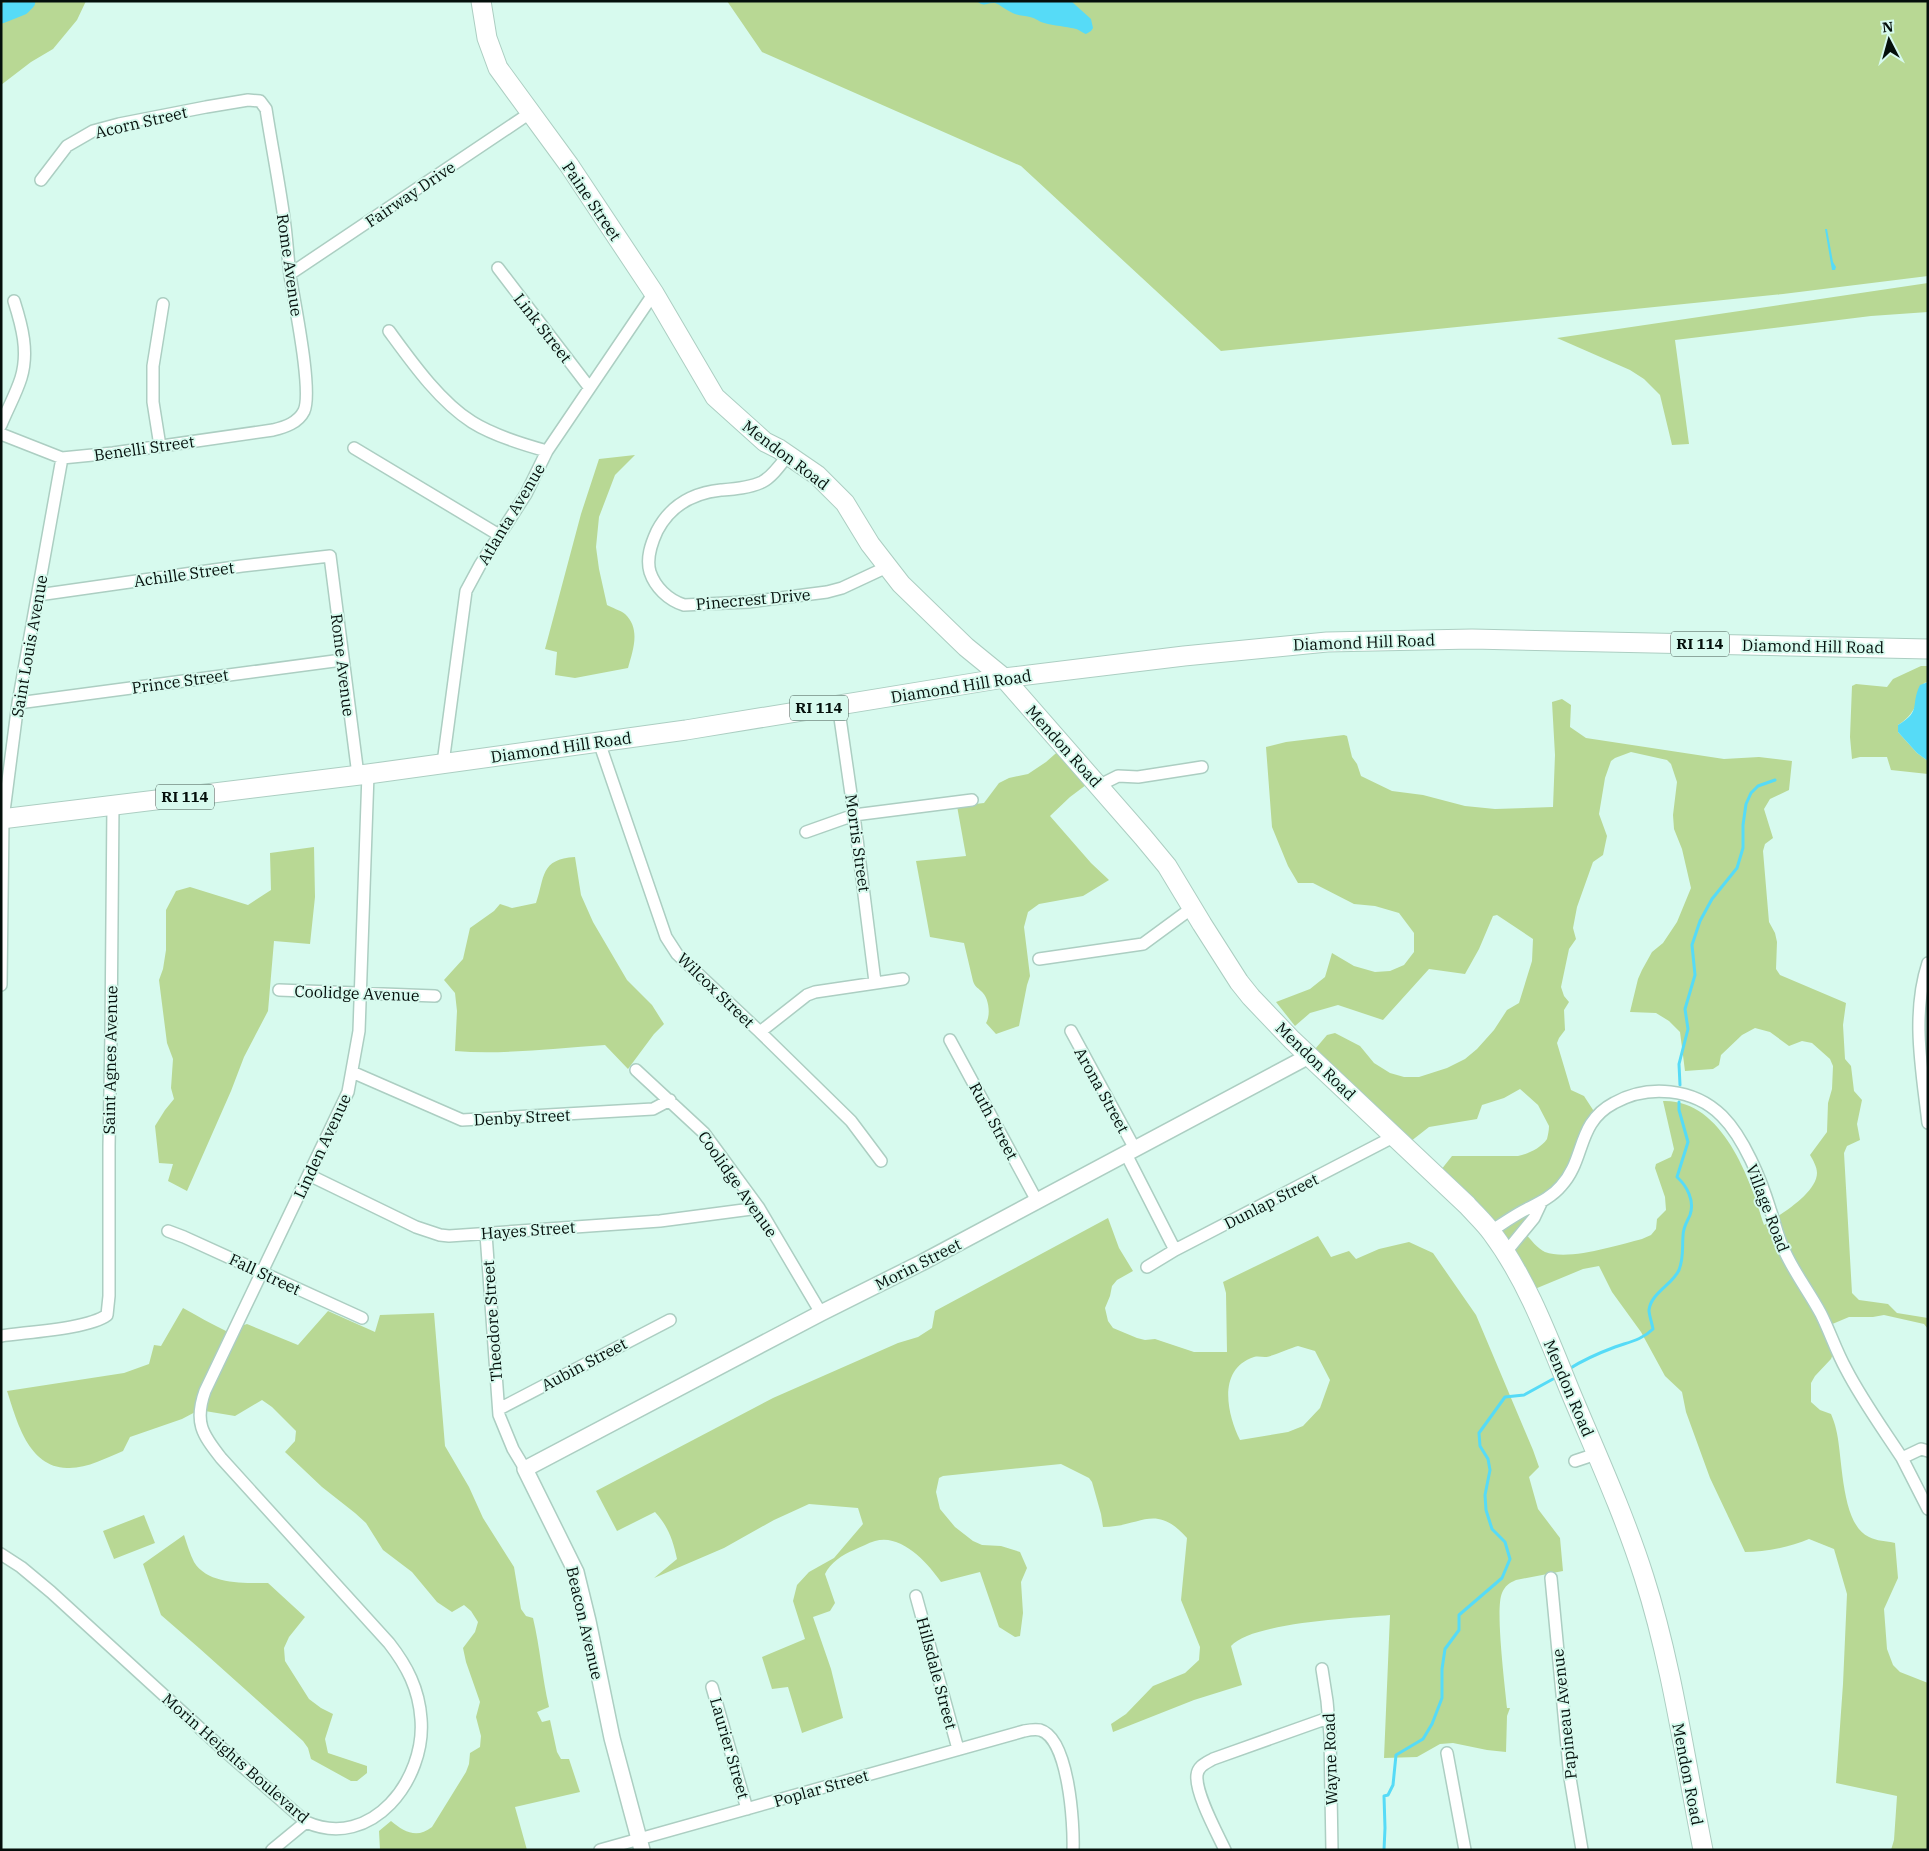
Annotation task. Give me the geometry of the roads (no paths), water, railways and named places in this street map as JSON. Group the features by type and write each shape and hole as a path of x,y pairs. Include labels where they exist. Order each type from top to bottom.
{"main road":[{"name":"Paine Street","path":"481,1 487,38 498,68 569,165 654,293 715,397"},
{"name":"Mendon Road","path":"715,397 765,442 788,455 817,476 845,503 870,544 901,584 966,647 1004,678 1100,785 1167,866 1240,982 1285,1033 1467,1205 1491,1231 1506,1252 1542,1324 1644,1576 1656,1619 1703,1850"},
{"name":"Diamond Hill Road","path":"2,819 113,804 221,793 686,730 1004,678 1293,644 1481,639 1928,649"}],"street":[{"name":"Acorn Street","path":"41,180 67,146 93,132 119,124 206,107 248,100 260,101"},
{"name":"Rome Avenue","path":"260,101 266,109 285,225 306,396 304,411 290,426"},
{"name":"Fairway Drive","path":"290,274 530,113"},
{"name":"Link Street","path":"498,268 589,388"},
{"name":"Atlanta Avenue","path":"443,763 466,591 526,494 547,451 654,293"},
{"path":"1,425 21,378 24,351 22,326 14,301"},
{"path":"160,446 154,402 153,366 163,304"},
{"path":"389,330 418,372 472,422 522,444 547,451"},
{"name":"Benelli Street","path":"1,434 62,458 160,446 290,426"},
{"path":"354,448 499,535"},
{"name":"Pinecrest Drive","path":"788,455 764,481 748,487 709,492 682,502 666,516 651,544 649,557 653,580 663,593 684,605 748,602 842,588 888,567"},
{"name":"Saint Louis Avenue","path":"1,985 2,819 18,703 62,458"},
{"name":"Rome Avenue","path":"330,556 342,660 363,774"},
{"name":"Achille Street","path":"38,595 242,566 330,556"},
{"name":"Prince Street","path":"18,703 342,660"},
{"name":"Morris Street","path":"838,704 875,982"},
{"name":"Wilcox Street","path":"599,742 666,937 677,954 760,1032 807,996 816,992 903,979"},
{"path":"1100,785 1118,776 1138,777 1202,766"},
{"name":"Linden Avenue","path":"244,1482 208,1441 202,1430 200,1411 205,1391 342,1105 352,1072 359,1031 361,993 363,774"},
{"path":"806,832 854,815 972,800"},
{"name":"Saint Agnes Avenue","path":"1,1336 71,1326 101,1319 107,1315 109,1296 108,1146 113,804"},
{"path":"1039,960 1143,944 1192,908"},
{"path":"1928,963 1920,994 1918,1013 1928,1123"},
{"name":"Coolidge Avenue","path":"278,990 435,996"},
{"name":"Arona Street","path":"1071,1031 1130,1151 1175,1250"},
{"path":"760,1032 851,1121 881,1161"},
{"name":"Ruth Street","path":"950,1040 1037,1201"},
{"name":"Morin Street","path":"525,1469 821,1313 921,1263 1309,1056"},
{"name":"Coolidge Avenue","path":"636,1070 704,1133 759,1208 821,1313"},
{"name":"Denby Street","path":"352,1072 462,1120 653,1109 670,1100"},
{"name":"Village Road","path":"1491,1231 1542,1201 1560,1188 1575,1163 1583,1138 1592,1120 1614,1102 1631,1096 1659,1091 1677,1092 1690,1096 1710,1107 1729,1124 1744,1148 1765,1193 1784,1251 1822,1316 1845,1368 1902,1458 1928,1509"},
{"name":"Dunlap Street","path":"1147,1266 1395,1136"},
{"name":"Hayes Street","path":"309,1175 416,1227 440,1235 486,1234 660,1221 759,1208"},
{"name":"Village Road","path":"1506,1252 1534,1218 1542,1201"},
{"name":"Fall Street","path":"168,1231 362,1318"},
{"name":"Theodore Street","path":"486,1234 499,1409"},
{"name":"Aubin Street","path":"499,1409 670,1320"},
{"name":"Beacon Avenue","path":"499,1409 499,1415 510,1441 576,1572 588,1620 612,1738 641,1844"},
{"path":"1902,1458 1921,1449 1928,1451"},
{"path":"1575,1461 1596,1454"},
{"name":"Morin Heights Boulevard","path":"1,1554 21,1567 51,1592 226,1752 306,1822 320,1828 338,1830 356,1827 380,1816 394,1801 407,1782 415,1762 422,1731 420,1709 410,1674 398,1656 244,1482"},
{"name":"Papineau Avenue","path":"1551,1578 1570,1778 1582,1850"},
{"name":"Hillsdale Street","path":"916,1596 958,1749"},
{"name":"Wayne Road","path":"1322,1669 1332,1767 1332,1850"},
{"name":"Laurier Street","path":"712,1686 747,1809"},
{"path":"1224,1850 1198,1788 1197,1776 1202,1765 1213,1759 1328,1718"},
{"name":"Poplar Street","path":"600,1850 641,1844 747,1809 1024,1730 1042,1731 1050,1738 1058,1752 1069,1786 1073,1820 1073,1850"},
{"path":"1447,1753 1465,1850"},
{"path":"272,1850 306,1822"}],"water":[{"path":"977,1 1071,1 1091,19 1093,28 1086,34 1075,29 1041,22 1032,17 1017,15 995,3 984,4"},
{"path":"1825,229 1827,229 1833,262 1836,267 1835,270 1832,270"},
{"path":"1928,682 1928,761 1917,753 1898,732 1898,725 1910,716 1913,711 1920,685"}],"waterway":[{"path":"1,14 21,6 26,1"},
{"path":"1680,1085 1679,1064 1688,1029 1685,1009 1695,975 1692,945 1700,921 1712,899 1737,868 1743,848 1743,825 1746,804 1751,793 1758,786 1775,780"},
{"path":"1569,1369 1597,1354 1649,1333 1653,1329 1649,1312 1651,1304 1679,1270 1684,1230 1691,1210 1691,1199 1687,1189 1677,1177 1688,1142 1679,1110 1679,1102"},
{"path":"1384,1850 1384,1796 1388,1795 1393,1785 1396,1755 1423,1739 1432,1724 1442,1698 1442,1669 1445,1649 1459,1630 1459,1615 1502,1578 1510,1559 1505,1542 1492,1529 1486,1510 1485,1495 1490,1470 1488,1459 1480,1446 1479,1433 1505,1397 1524,1395 1553,1379"}]}
